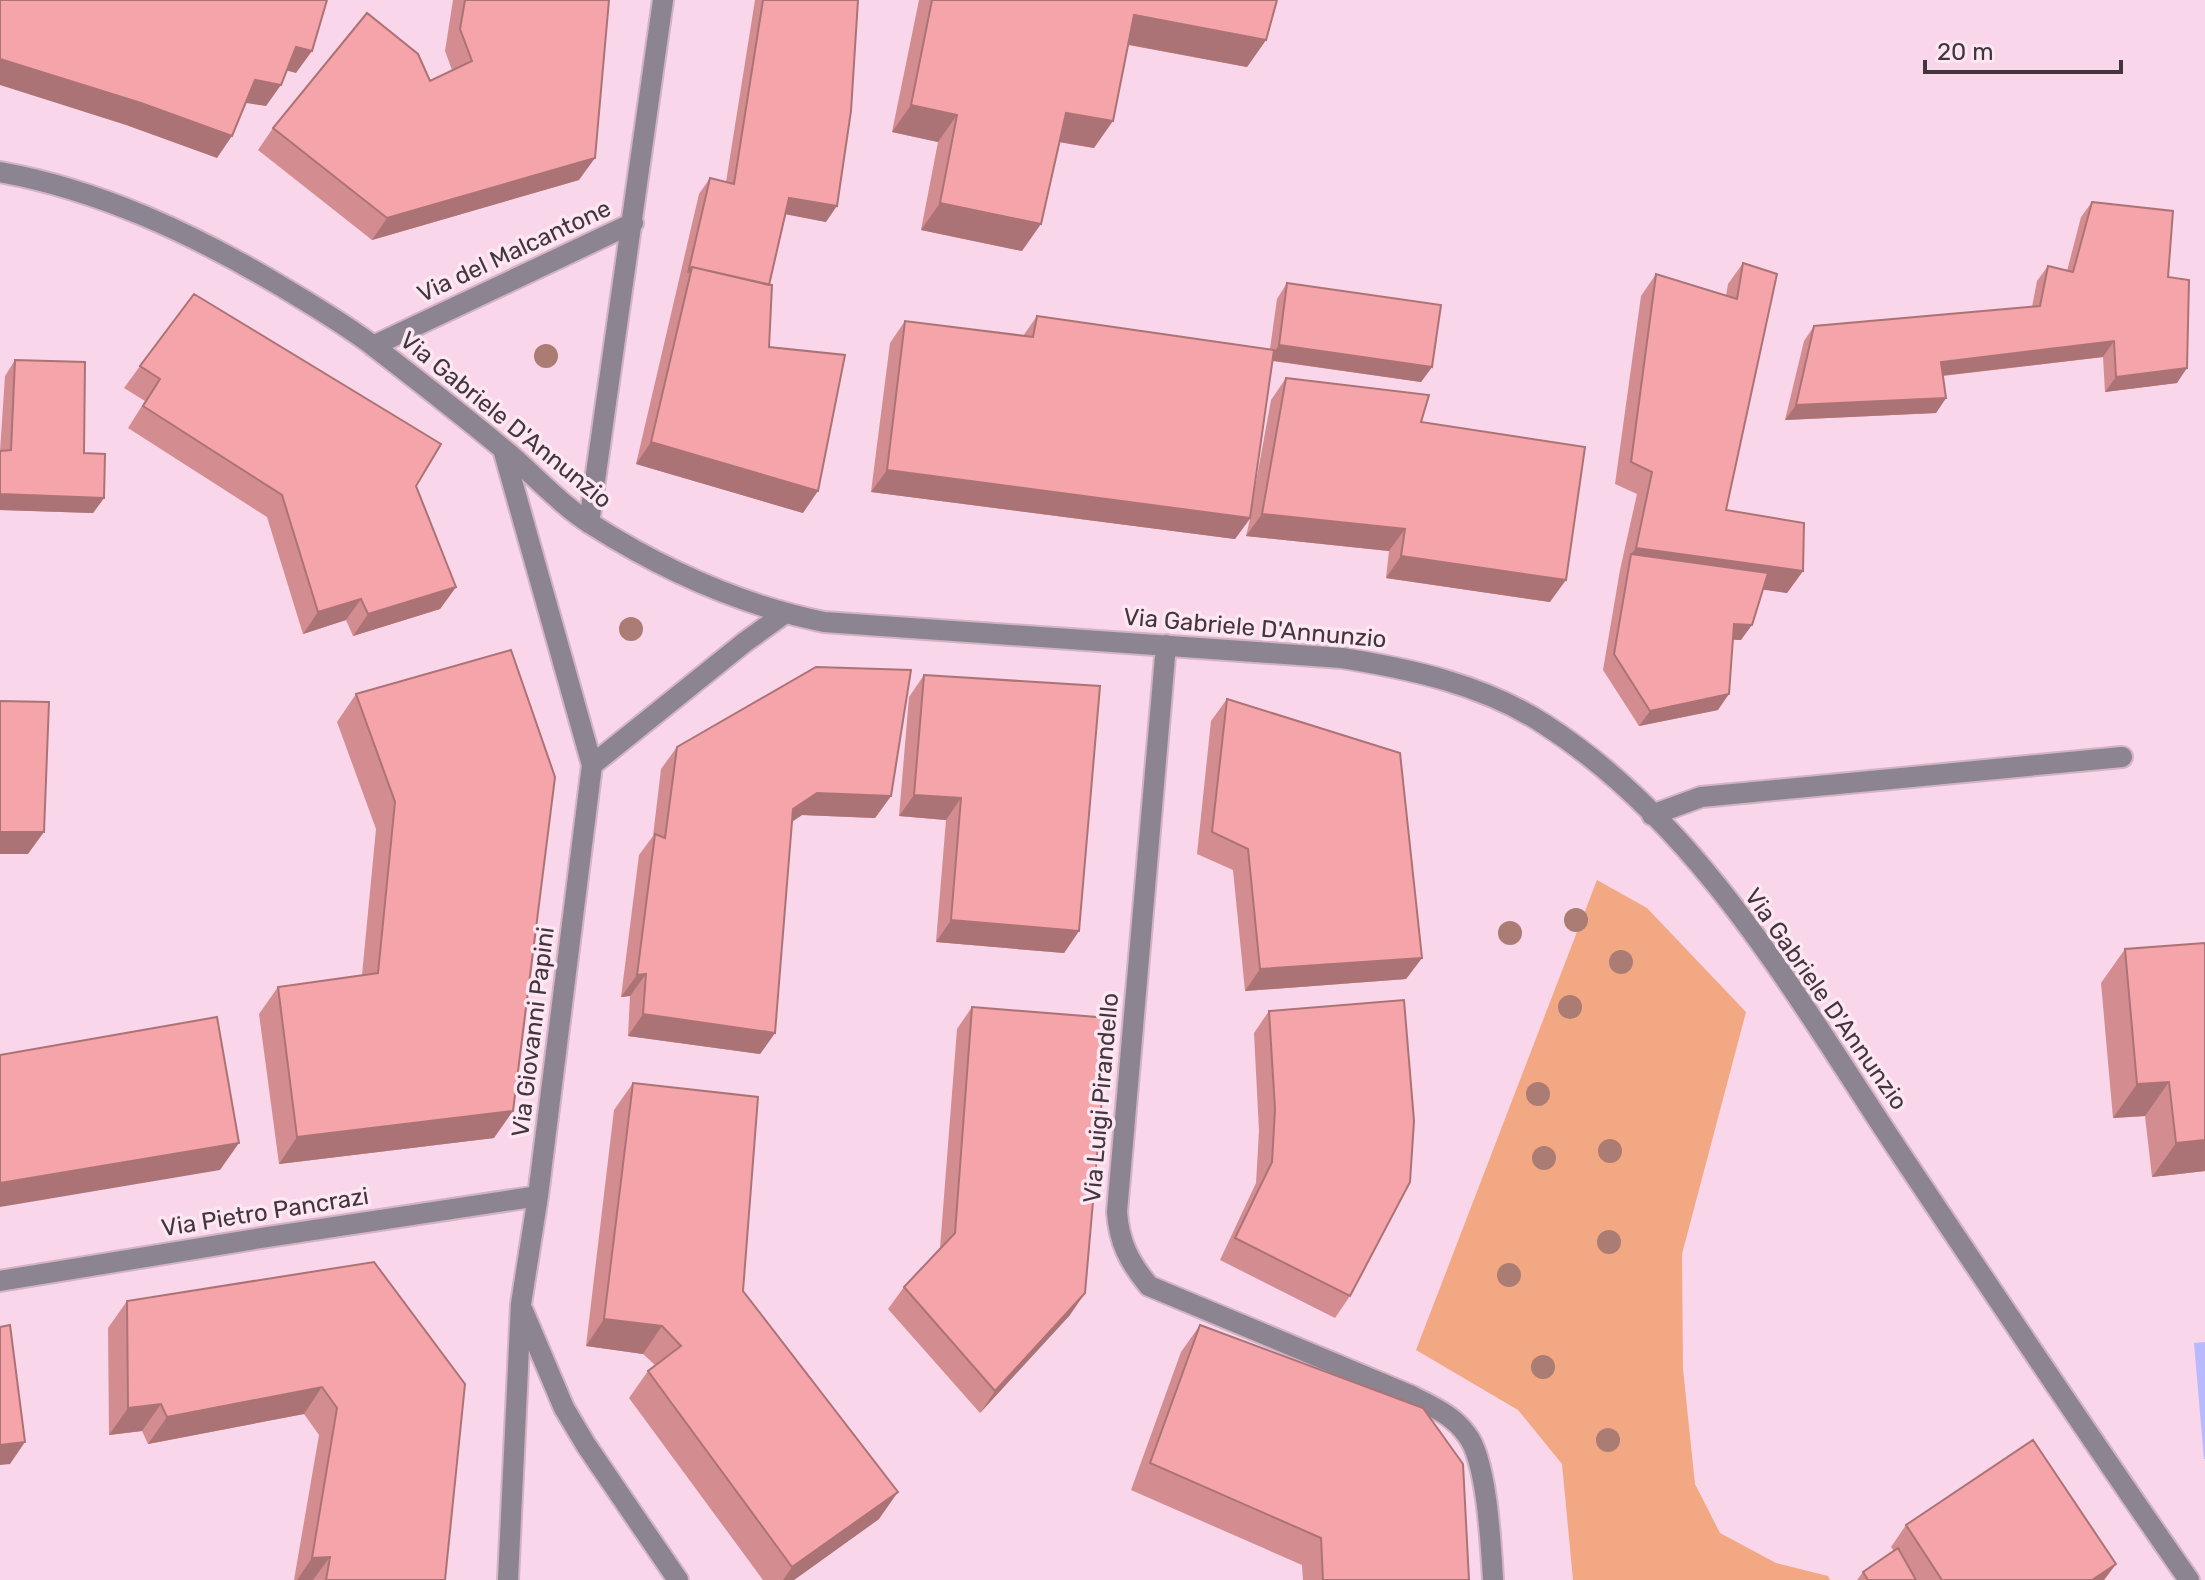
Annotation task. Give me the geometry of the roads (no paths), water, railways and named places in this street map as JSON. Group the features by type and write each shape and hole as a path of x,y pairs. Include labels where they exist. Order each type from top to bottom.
{"street":[{"name":"Via del Malcantone","path":"589,523 663,0"},
{"name":"Via Gabriele D'Annunzio","path":"0,172 77,192 191,236 330,315 373,346 503,449 589,523 690,579 784,614 824,622 1342,658 1394,667 1457,684 1517,708 1543,723 1587,754 1652,815 1754,934 2054,1387 2189,1580"},
{"name":"Via del Malcantone","path":"373,346 633,223"},
{"name":"Via Giovanni Papini","path":"503,449 592,765 538,1196 521,1304 508,1580"},
{"path":"592,765 784,614"},
{"name":"Via Luigi Pirandello","path":"1166,645 1117,1212 1118,1236 1124,1251 1149,1286 1448,1414 1469,1437 1478,1464 1489,1528 1493,1580"},
{"path":"1652,815 1701,797 2122,757"},
{"name":"Via Pietro Pancrazi","path":"0,1281 538,1196"},
{"path":"521,1304 564,1408 678,1580"}],"water":[{"path":"2205,1342 2205,1459 2204,1459 2194,1343"}]}
